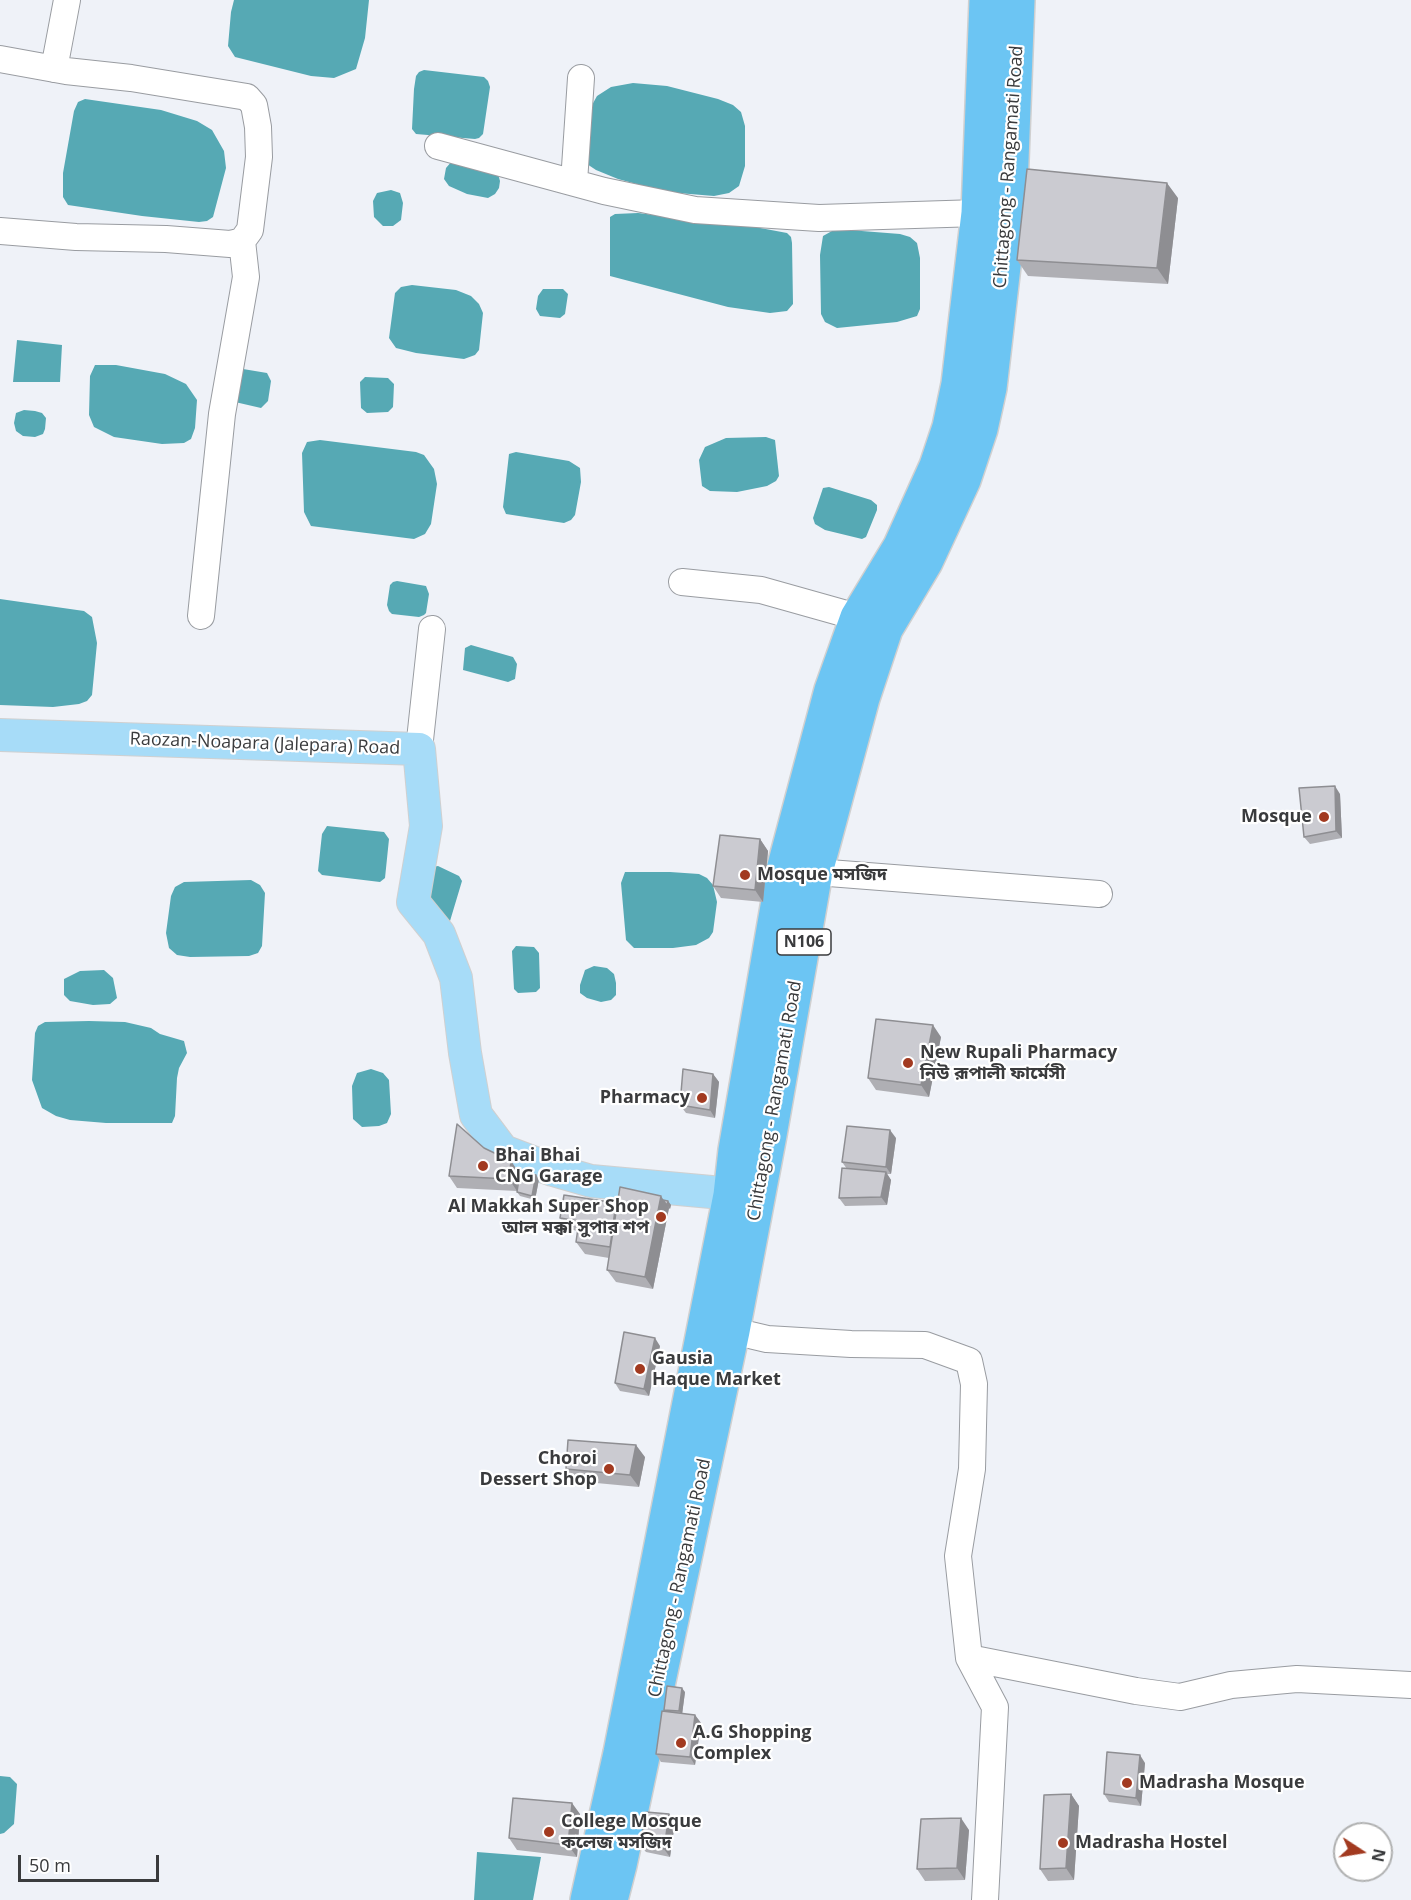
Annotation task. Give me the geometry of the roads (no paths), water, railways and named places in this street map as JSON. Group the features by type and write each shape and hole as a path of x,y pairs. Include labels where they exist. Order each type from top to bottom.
{"highway":[{"name":"Chittagong - Rangamati Road","path":"611,1900 733,1330 744,1195 735,1150 784,866 831,690 857,618 900,546 936,466 949,427 961,361 978,213 986,0"},
{"name":"Chittagong - Rangamati Road","path":"587,1900 816,872 862,698 886,629 926,562 964,480 981,429 990,388 1010,214 1018,0"}],"main road":[{"name":"Raozan-Noapara (Jalepara) Road","path":"0,735 419,749 426,826 413,902 439,934 456,978 465,1053 476,1115 504,1151 553,1170 591,1181 744,1195"}],"street":[{"path":"54,69 67,0"},
{"path":"0,59 247,98 254,105 258,127 259,157 250,230 242,241 230,244 0,231"},
{"path":"574,182 581,78"},
{"path":"438,146 604,191 695,210 819,218 978,213"},
{"path":"201,616 222,414 246,276 242,241"},
{"path":"682,582 761,590 857,618"},
{"path":"419,749 432,629"},
{"path":"816,872 1099,894"},
{"path":"733,1330 767,1339 925,1346 969,1361 974,1384 972,1469 958,1556 969,1658 995,1707 985,1900"},
{"path":"969,1658 1137,1691 1180,1697 1231,1685 1297,1678 1411,1685"}],"water":[{"path":"234,0 369,0 365,38 356,69 334,78 311,76 235,57 228,46"},
{"path":"424,70 484,77 488,81 490,87 483,134 479,138 416,134 412,129 414,89 416,76"},
{"path":"633,83 667,86 718,99 733,105 741,112 745,126 745,166 739,186 729,193 714,196 666,192 618,179 587,164 589,125 592,105 597,96 611,87"},
{"path":"85,99 161,110 197,121 212,130 224,151 226,168 213,217 199,222 68,205 63,197 63,173 74,111 78,102"},
{"path":"452,161 498,174 499,188 495,194 488,198 467,194 449,186 444,179 446,168"},
{"path":"391,190 400,193 403,203 401,220 393,226 383,226 374,217 373,201 377,193"},
{"path":"638,213 787,233 792,243 793,304 787,311 770,313 728,307 610,276 610,217 615,214"},
{"path":"832,231 900,234 910,237 917,243 920,258 920,309 917,316 897,322 837,328 825,322 821,314 820,255 823,236"},
{"path":"412,285 456,290 471,296 479,304 483,313 479,350 475,355 464,359 396,348 389,338 395,293 401,287"},
{"path":"543,289 563,289 568,294 565,314 560,318 540,316 536,309 538,296"},
{"path":"17,340 62,345 60,382 13,382"},
{"path":"95,365 116,365 165,374 186,384 197,400 195,428 191,439 184,443 162,444 114,437 94,427 89,415 90,376"},
{"path":"243,369 267,373 271,381 268,401 261,408 235,402"},
{"path":"365,377 388,378 394,384 393,407 388,412 367,413 361,408 360,382"},
{"path":"24,410 42,413 46,418 43,434 35,437 23,436 16,431 14,423 16,413"},
{"path":"766,437 775,440 779,476 776,481 767,486 737,492 710,491 702,486 699,460 705,447 726,438"},
{"path":"320,440 416,452 424,455 434,469 437,484 431,524 425,534 414,539 311,526 304,512 302,453 307,442"},
{"path":"516,452 569,461 580,468 581,482 575,515 571,520 564,523 506,514 503,507 509,454"},
{"path":"829,487 871,500 877,505 866,537 862,539 825,530 815,524 813,518 823,488"},
{"path":"397,581 426,586 429,594 424,615 419,617 392,614 389,611 387,605 390,585"},
{"path":"0,599 84,611 92,617 97,643 92,695 87,701 53,707 0,705"},
{"path":"471,645 513,657 517,664 515,679 508,682 463,670 465,648"},
{"path":"327,826 384,832 389,839 385,878 380,882 322,875 318,871 322,834"},
{"path":"438,866 459,876 462,881 450,921 445,923 429,904 428,885 432,867"},
{"path":"625,872 699,874 707,878 713,885 717,902 713,932 709,938 696,945 673,948 634,948 626,940 621,883"},
{"path":"251,880 260,885 265,893 262,946 258,953 249,956 190,957 177,955 169,948 166,933 171,896 175,887 184,882"},
{"path":"516,946 534,947 539,953 540,988 536,992 518,993 514,989 512,951"},
{"path":"594,966 607,968 614,974 616,995 611,1000 601,1002 587,998 580,993 585,970"},
{"path":"104,970 113,978 117,998 110,1004 93,1005 70,1001 64,995 64,979 80,971"},
{"path":"45,1022 125,1022 151,1028 160,1034 184,1041 187,1053 179,1068 175,1116 172,1123 106,1123 70,1120 56,1116 42,1108 32,1080 35,1033 38,1026"},
{"path":"371,1069 383,1073 389,1080 391,1114 387,1123 362,1127 353,1119 352,1086 357,1073"},
{"path":"0,1776 10,1777 17,1784 14,1824 0,1834"},
{"path":"477,1852 541,1857 533,1900 474,1900"}],"place":[{"name":"Mosque","path":"1324,817"},
{"name":"Mosque মসজিদ","path":"745,875"},
{"name":"New Rupali Pharmacy নিউ রূপালী ফার্মেসী","path":"908,1063"},
{"name":"Pharmacy","path":"702,1098"},
{"name":"Bhai Bhai CNG Garage","path":"483,1166"},
{"name":"Al Makkah Super Shop আল মক্কা সুপার শপ","path":"661,1217"},
{"name":"Gausia Haque Market","path":"640,1369"},
{"name":"Choroi Dessert Shop","path":"609,1469"},
{"name":"A.G Shopping Complex","path":"681,1743"},
{"name":"Madrasha Mosque","path":"1127,1783"},
{"name":"College Mosque কলেজ মসজিদ","path":"549,1832"},
{"name":"Madrasha Hostel","path":"1063,1843"}]}
